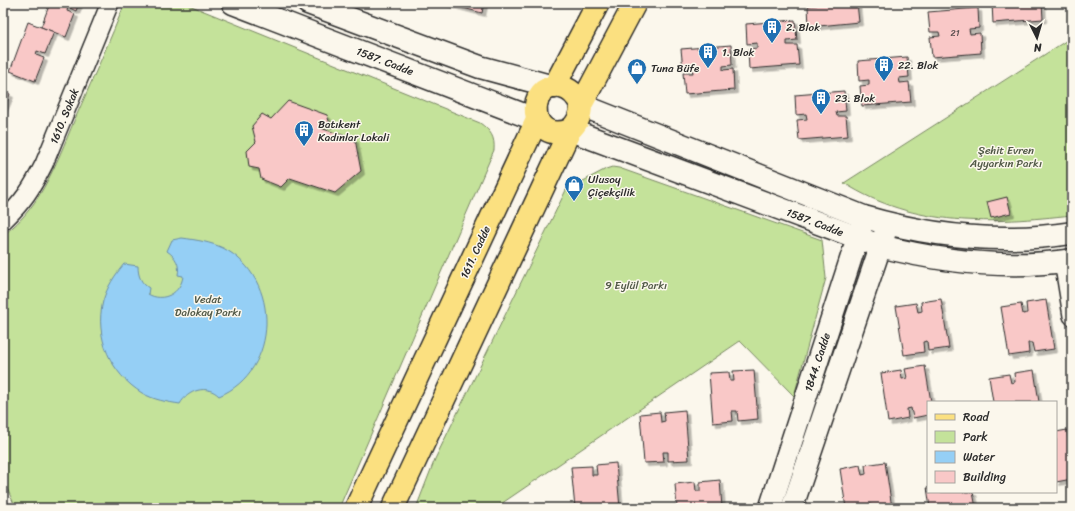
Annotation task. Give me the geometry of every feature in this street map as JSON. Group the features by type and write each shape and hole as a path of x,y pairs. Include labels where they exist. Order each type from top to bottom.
{"main road":[{"name":"1587. Cadde","path":"233,3 537,120"},
{"path":"308,3 480,67 554,87 567,88 578,98 581,105 579,119 570,130 393,508"},
{"name":"1611. Cadde","path":"356,508 537,120 535,113 537,100 545,91 554,87 598,3"},
{"path":"581,105 635,3"},
{"name":"1587. Cadde","path":"581,105 864,217 888,224 936,234 978,238 1035,238 1072,233"},
{"path":"537,120 541,126 548,131 555,133 570,130"},
{"name":"1587. Cadde","path":"570,130 880,246 921,256 965,262 1007,265 1067,261"}],"street":[{"name":"1610. Sokak","path":"3,221 18,207 32,187 44,164 110,3"},
{"name":"1844. Cadde","path":"770,508 864,217"},
{"name":"1844. Cadde","path":"792,508 888,224"},
{"path":"1067,261 1072,316"}],"green space":[{"name":"Vedat Dalokay Parkı","path":"125,3 184,3 480,123 492,135 494,150 339,508 16,508 3,480 3,235 29,210 48,179"},
{"name":"Şehit Evren Ayyarkın Parkı","path":"1072,37 1072,215 983,221 926,215 898,208 871,198 844,183"},
{"name":"9 Eylül Parkı","path":"612,167 619,168 822,240 826,278 794,396 740,341 495,508 416,508 435,459 566,190"}],"water":[{"path":"182,238 223,248 242,262 256,280 264,301 266,324 263,346 254,367 239,384 219,396 209,390 198,390 188,395 180,404 161,400 142,393 122,376 114,365 103,341 101,315 103,301 107,291 114,277 124,264 138,266 140,279 149,288 148,294 154,297 165,297 175,292 182,282 183,276 178,275 177,262 167,251 172,240"}],"building":[{"path":"50,3 79,3 76,11 68,7 67,11 75,14 66,37 41,27"},
{"path":"444,3 484,3 482,13"},
{"path":"817,3 857,3 859,22 809,27 808,6 817,5"},
{"path":"992,3 1042,3 1043,19 993,23"},
{"path":"978,8 979,28 969,29 970,34 980,33 981,53 932,57 930,37 940,36 939,32 930,32 928,12"},
{"name":"2. Blok","path":"795,20 797,40 787,41 787,45 797,45 799,65 749,69 748,49 757,48 757,43 747,44 746,24"},
{"path":"28,22 54,32 45,54 37,51 36,55 44,58 35,81 10,71"},
{"name":"1. Blok","path":"731,45 732,65 723,66 723,70 733,69 734,90 685,94 683,73 693,73 692,68 683,69 681,49"},
{"name":"22. Blok","path":"907,57 909,77 899,78 900,83 909,82 911,102 862,106 860,86 869,85 869,80 859,81 858,61"},
{"path":"3,91 10,94 3,110"},
{"name":"23. Blok","path":"844,91 846,111 836,112 837,116 846,116 848,136 799,140 797,120 807,119 806,114 796,115 795,95"},
{"name":"Batıkent Kadınlar Lokali","path":"288,101 327,115 330,124 320,128 355,139 361,171 335,193 290,178 281,187 261,179 259,169 249,167 247,151 256,142 252,126 262,114 271,119"},
{"path":"1007,197 1011,213 991,218 987,202"},
{"path":"941,299 949,348 928,351 927,341 923,342 924,352 904,355 896,306 916,303 918,312 922,311 921,302"},
{"path":"1046,300 1054,349 1034,352 1032,343 1028,343 1029,353 1009,356 1001,307 1021,304 1023,314 1027,313 1026,303"},
{"path":"925,366 931,401 927,401 927,415 913,418 911,408 907,409 908,418 888,422 881,373 901,370 902,379 907,378 905,369"},
{"path":"754,370 758,419 738,421 737,411 732,411 733,421 713,423 709,373 729,372 730,381 734,381 733,371"},
{"path":"1034,370 1039,401 993,401 989,377 1009,374 1011,383 1015,382 1014,373"},
{"path":"685,410 689,460 668,461 668,452 663,452 664,462 644,463 640,414 660,412 661,422 665,421 664,412"},
{"path":"1067,430 1072,459 1072,479 1057,482 1057,432"},
{"path":"885,462 892,508 872,508 871,504 867,505 867,508 846,508 840,469 860,465 862,475 866,474 865,465"},
{"path":"616,463 620,508 600,508 600,505 595,505 595,508 575,508 571,467 592,466 592,475 597,475 596,465"},
{"path":"720,480 722,508 677,508 675,484 695,482 696,491 700,491 700,482"},
{"path":"928,493 973,493 976,508 930,508"}],"place":[{"name":"2. Blok","path":"772,44"},
{"name":"1. Blok","path":"708,69"},
{"name":"22. Blok","path":"884,82"},
{"name":"Tuna Büfe","path":"637,85"},
{"name":"23. Blok","path":"821,115"},
{"name":"Batıkent Kadınlar Lokali","path":"304,147"},
{"name":"Ulusoy Çiçekçilik","path":"574,202"}]}
